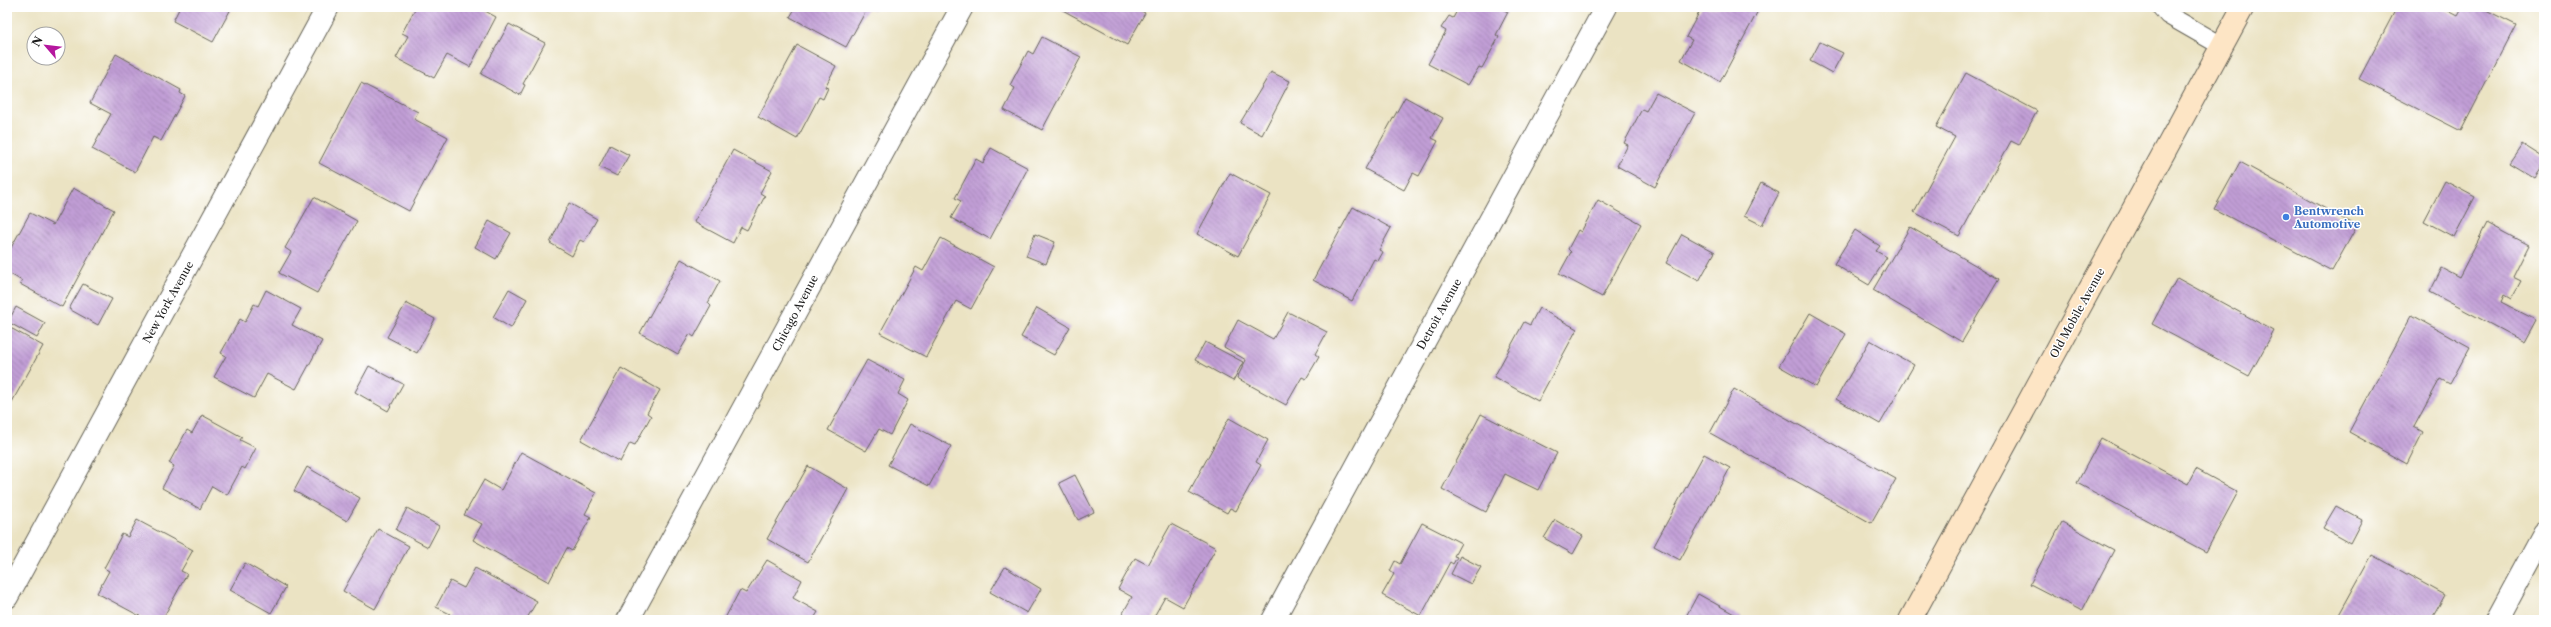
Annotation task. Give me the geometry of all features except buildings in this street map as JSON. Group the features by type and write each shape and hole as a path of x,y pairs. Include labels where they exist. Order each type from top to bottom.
{"main road":[{"name":"Old Mobile Avenue","path":"1910,620 2243,7"}],"street":[{"name":"New York Avenue","path":"7,597 328,7"},
{"name":"Chicago Avenue","path":"628,620 962,7"},
{"name":"Detroit Avenue","path":"1273,620 1606,7"},
{"path":"2497,620 2544,534"}],"lane":[{"path":"2161,7 2168,15 2222,46"}],"place":[{"name":"Bentwrench Automotive","path":"2286,217"}]}
